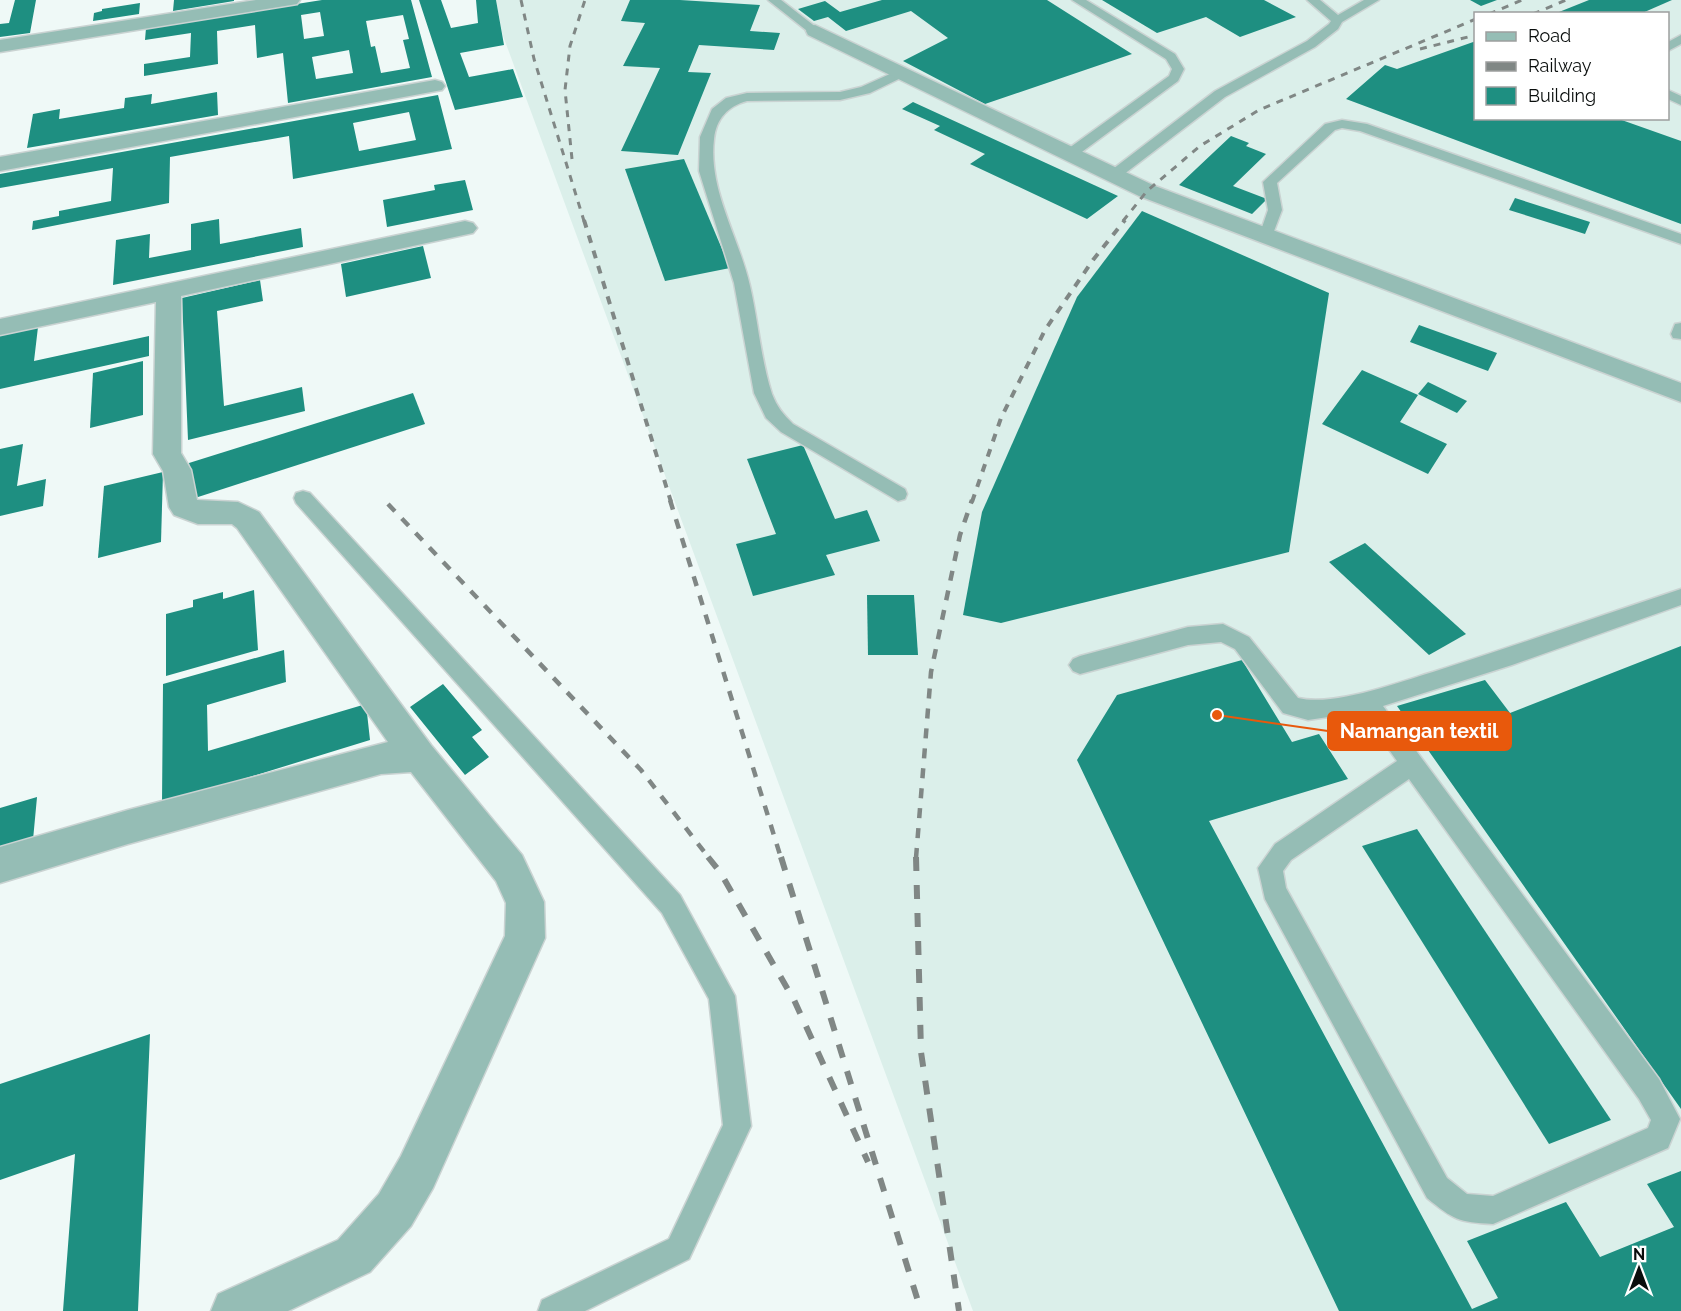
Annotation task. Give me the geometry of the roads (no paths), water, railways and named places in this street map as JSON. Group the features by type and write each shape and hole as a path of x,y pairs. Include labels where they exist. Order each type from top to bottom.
{"street":[{"path":"0,46 291,0"},
{"path":"815,31 1147,191 1681,393"},
{"path":"0,164 435,86"},
{"path":"0,327 465,228"},
{"path":"169,291 167,454 177,471 184,507 198,513 238,513 248,520 419,756 508,867 525,902 525,938 417,1172 395,1210 354,1256 235,1311"},
{"path":"0,865 381,758 419,756"}],"lane":[{"path":"774,0 815,31"},
{"path":"1070,154 1174,78 1178,69 1171,57 1078,0"},
{"path":"1313,0 1337,20"},
{"path":"1114,175 1220,94 1311,44 1334,26 1337,20 1373,0"},
{"path":"898,494 787,428 772,414 763,393 742,283 706,171 707,137 718,109 731,101 747,97 840,96 865,90 901,73"},
{"path":"1266,236 1275,210 1270,182 1330,127 1342,124 1362,127 1681,239"},
{"path":"303,498 671,904 722,996 737,1126 679,1249 553,1311"},
{"path":"1080,665 1188,636 1223,633 1242,643 1291,706 1308,710 1367,702 1512,656 1681,597"},
{"path":"1367,702 1649,1089 1666,1119 1658,1138 1493,1210 1461,1208 1437,1188 1274,891 1270,868 1283,852 1412,764"}],"railway":[{"path":"521,0 534,59 584,221"},
{"path":"572,159 565,90 570,46 585,0"},
{"path":"1494,12 1522,0"},
{"path":"1538,12 1566,0"},
{"path":"1123,221 1147,191 1200,146 1259,110 1474,20"},
{"path":"1420,49 1474,36"},
{"path":"584,220 671,502"},
{"path":"972,502 1001,418 1045,330 1093,260 1125,220"},
{"path":"670,500 781,858"},
{"path":"916,858 931,672 960,535 972,500"},
{"path":"388,504 641,770 709,858"},
{"path":"708,857 720,872 794,1000 868,1162"},
{"path":"781,857 921,1311"},
{"path":"916,858 921,1052 959,1311"}],"place":[{"name":"Namangan textil","path":"1217,715"}]}
